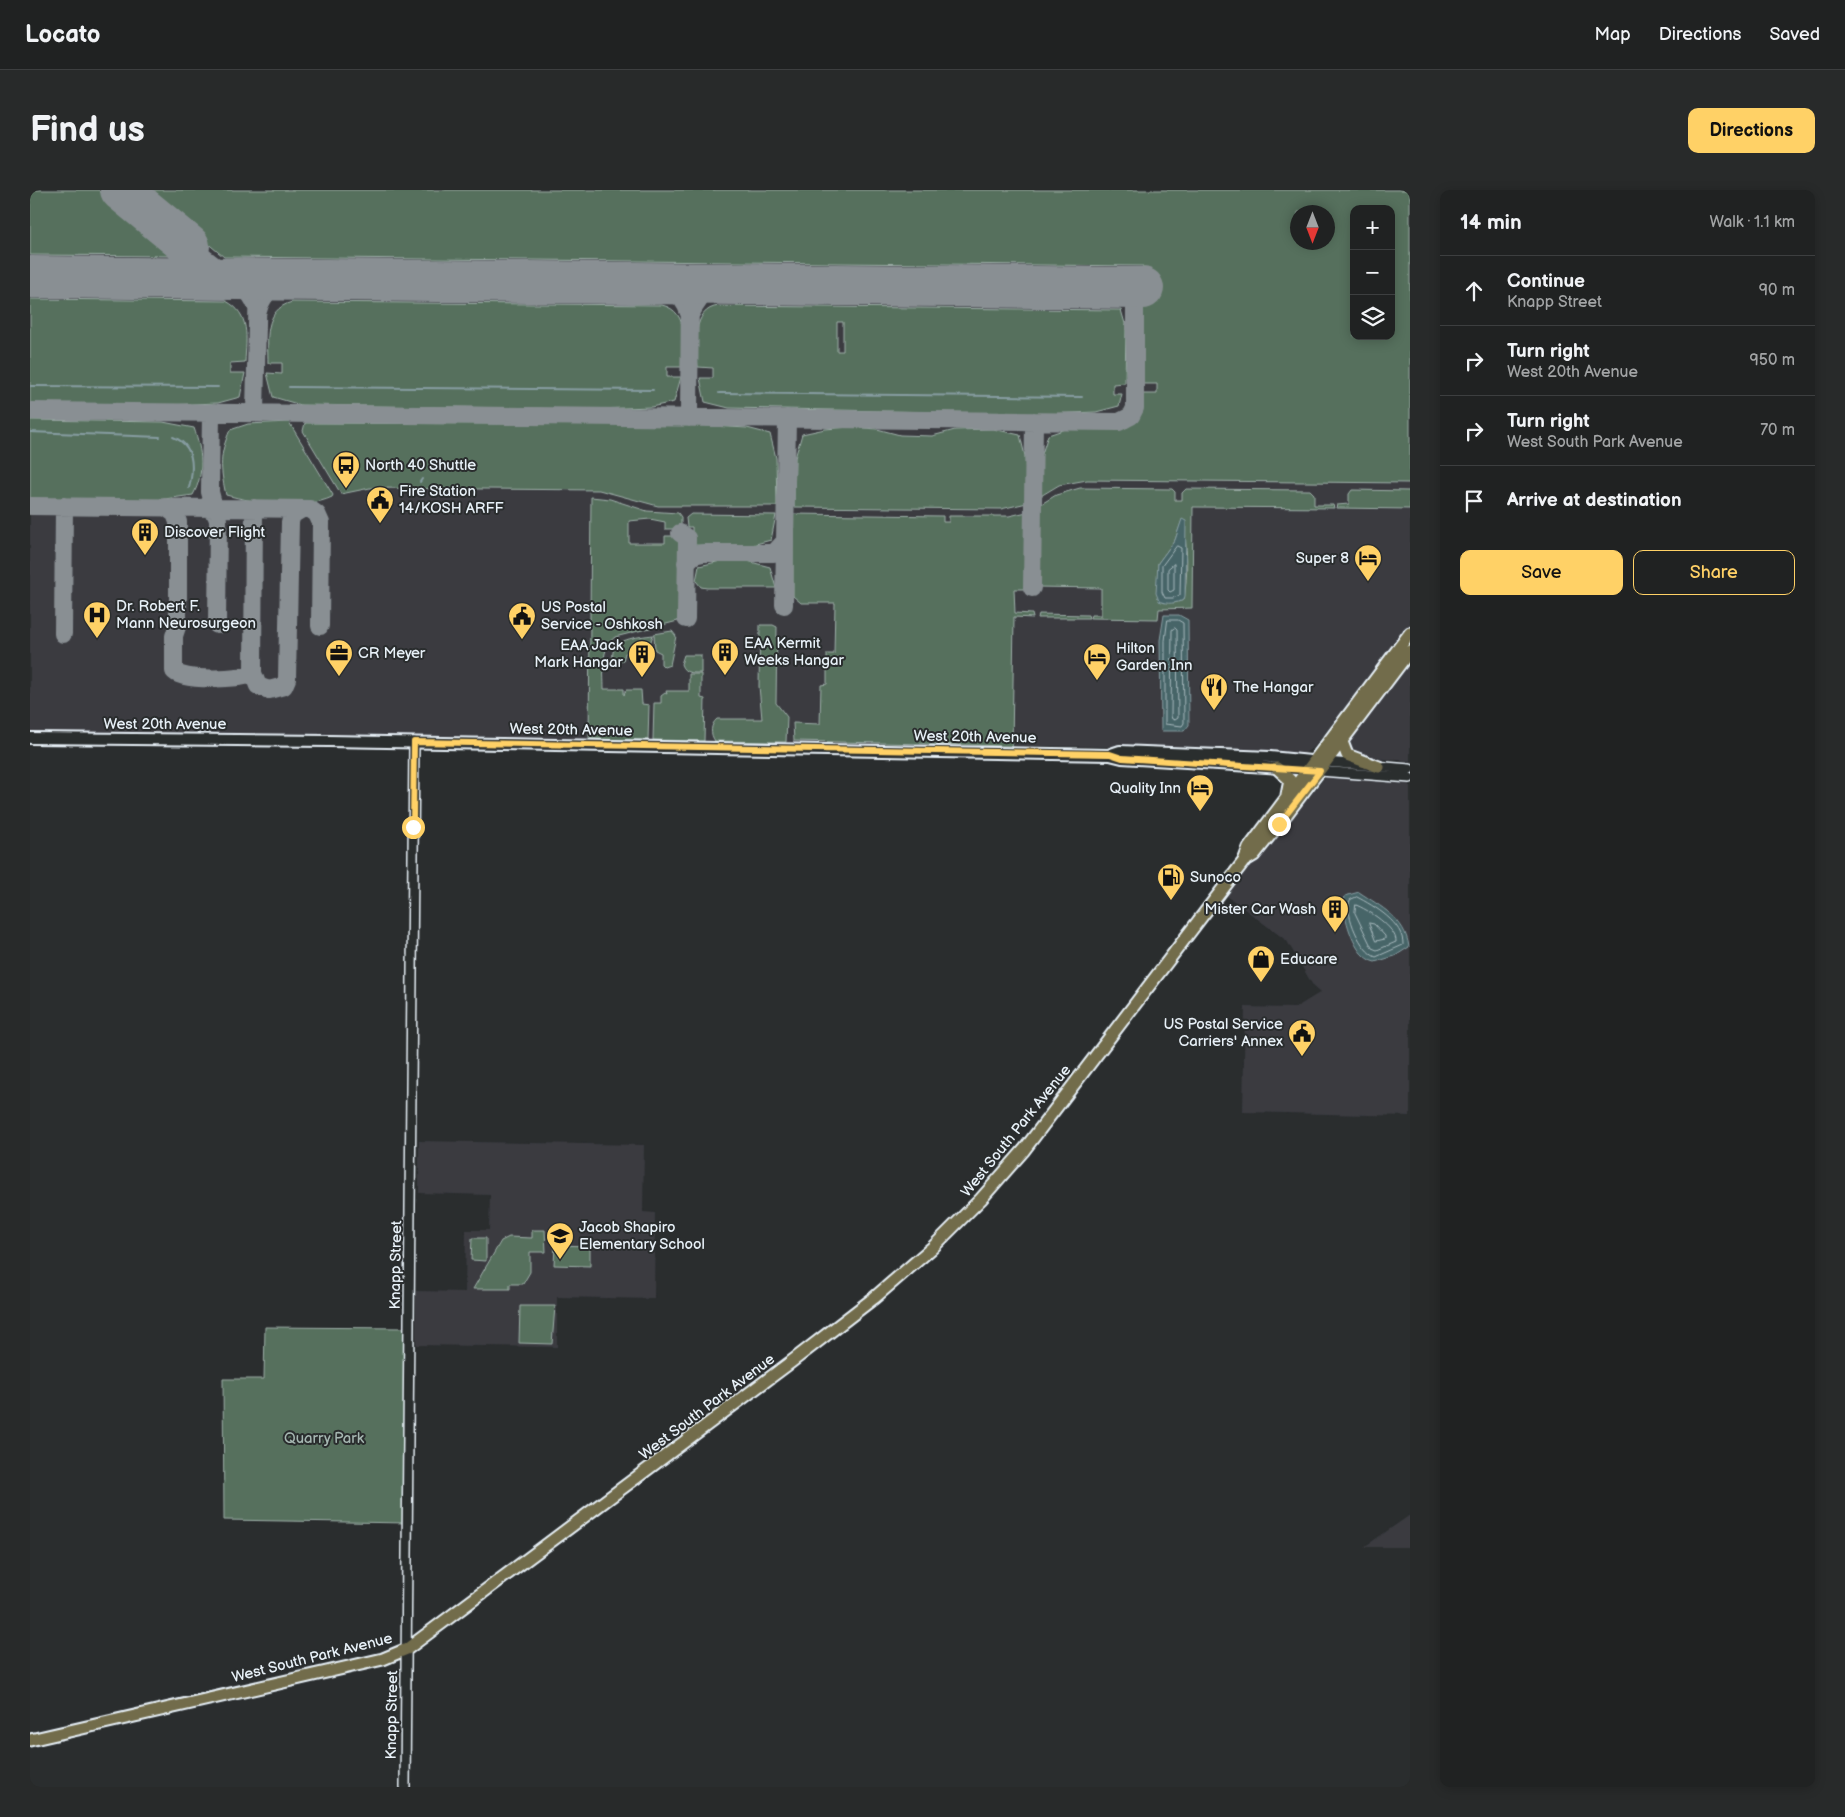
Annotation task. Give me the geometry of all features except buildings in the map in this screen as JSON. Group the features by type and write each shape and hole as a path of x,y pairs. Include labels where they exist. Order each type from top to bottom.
{"main road":[{"path":"1389,671 1410,633"},
{"path":"1389,671 1410,652"},
{"name":"West South Park Avenue","path":"1244,861 1254,855 1323,767 1389,671"},
{"name":"West South Park Avenue","path":"30,1740 383,1659 407,1649 874,1298 932,1248 981,1199 1024,1150 1244,861 1249,848 1310,765 1389,671"},
{"name":"West 20th Avenue","path":"30,738 414,742 1110,754 1122,758 1277,768 1310,765"},
{"path":"1342,742 1347,755 1379,767"},
{"name":"West 20th Avenue","path":"1110,754 1120,751 1189,753 1323,767"},
{"path":"1277,768 1290,780 1287,796"}],"street":[{"name":"Knapp Street","path":"405,1787 414,742"},
{"name":"West 20th Avenue","path":"1323,767 1410,768"},
{"name":"West 20th Avenue","path":"1323,767 1410,778"}],"shaded area":[{"path":"30,190 1410,190 1410,626 1314,747 1302,755 1118,747 30,732"},
{"path":"1410,659 1410,761 1370,758 1351,752 1349,744 1353,735"},
{"path":"1329,772 1410,778 1410,1116 1243,1112 1245,1007 1295,1008 1321,992 1312,984 1287,941 1227,896"},
{"name":"Jacob Shapiro Elementary School","path":"419,1141 644,1145 643,1212 655,1213 654,1299 557,1297 557,1347 416,1345 416,1291 465,1292 466,1230 489,1230 490,1195 419,1193"},
{"path":"1410,1515 1410,1547 1364,1547"}],"green space":[{"path":"30,190 98,190 176,256 30,255"},
{"path":"144,190 1410,190 1410,483 1087,480 1059,485 1039,497 1041,457 1048,435 1069,428 1128,427 1136,420 1140,413 1142,394 1157,394 1157,384 1143,384 1143,266 224,257"},
{"path":"30,299 226,301 240,313 245,327 245,362 230,363 230,373 245,373 240,397 218,403 165,405 30,404"},
{"path":"292,302 662,305 671,309 681,322 683,330 682,367 667,367 667,377 681,377 674,402 651,407 596,409 301,405 273,397 267,373 282,374 282,363 268,363 269,327 276,312"},
{"path":"719,306 1121,310 1126,327 1125,383 1113,384 1113,394 1122,394 1119,406 1096,412 1044,414 729,408 705,402 700,378 713,378 713,368 698,367 696,349 697,330 700,321 710,309","holes":["837,322 843,322 843,351 837,351"]},
{"path":"30,420 163,422 194,428 201,462 197,487 193,495 143,502 30,501"},
{"path":"289,422 333,495 332,497 308,503 280,504 251,501 226,495 222,454 230,430 248,424"},
{"path":"305,423 693,425 747,428 770,434 776,458 777,506 658,506 599,490 370,488 341,494 303,431"},
{"path":"851,427 877,429 900,435 932,436 955,430 993,429 1020,435 1025,456 1027,503 1001,509 794,507 795,458 802,434 825,429"},
{"path":"1080,488 1172,489 1175,492 1175,500 1182,500 1182,493 1186,489 1310,490 1314,494 1314,505 1333,505 1334,508 1193,507 1192,608 1159,609 1158,619 1090,618 1091,615 1101,615 1101,588 1036,587 1038,506 1056,495","holes":["1182,520 1187,560 1186,580 1184,600 1174,603 1157,593 1158,563 1175,540"]},
{"path":"1352,490 1410,491 1410,509 1336,508 1337,505 1349,504 1349,494"},
{"path":"591,497 610,499 647,511 678,513 681,517 681,527 678,529 665,529 665,522 650,519 629,521 629,543 665,543 665,536 678,536 681,539 678,621 615,637 607,647 605,654 604,689 624,689 624,695 626,690 641,690 642,704 649,705 648,740 589,739"},
{"path":"1027,512 1028,589 1014,589 1015,613 1032,614 1033,618 1014,617 1012,746 794,741 793,723 820,724 821,685 827,684 827,654 834,654 835,603 801,603 793,596 793,514 943,516 943,522 949,522 949,516 1009,516"},
{"path":"691,514 776,515 771,540 748,546 692,545 692,527 687,527 686,518"},
{"path":"721,561 747,561 770,567 776,588 701,587 696,581 699,566"},
{"path":"1039,614 1088,615 1089,618 1038,618"},
{"path":"760,625 773,625 777,627 776,703 787,717 786,742 715,741 712,730 713,724 717,719 762,719 759,686"},
{"path":"672,631 676,636 670,665 664,667 661,664 661,653 655,650 654,634"},
{"path":"653,635 647,653 625,653 623,661 615,661 613,659 613,652 620,643 633,638"},
{"path":"684,655 701,655 701,673 684,670 681,664"},
{"path":"689,674 701,674 701,698 705,699 704,741 653,740 654,703 661,703 661,696 665,693 667,694 666,691 689,691"},
{"path":"532,1230 545,1230 546,1252 530,1252 530,1272 523,1284 510,1284 510,1289 473,1289 501,1241 509,1237 532,1238"},
{"path":"472,1238 486,1238 486,1261 471,1260"},
{"path":"555,1245 590,1246 590,1266 554,1265"},
{"path":"520,1306 555,1306 552,1344 519,1343"},
{"name":"Quarry Park","path":"265,1327 409,1328 408,1523 224,1520 223,1379 264,1379"}],"water":[{"path":"1182,519 1186,521 1185,596 1184,600 1175,603 1165,603 1159,601 1156,593 1158,563 1175,540"},
{"path":"1164,615 1179,615 1188,620 1189,725 1184,731 1161,731 1160,640"},
{"path":"1359,892 1391,914 1403,928 1409,947 1395,956 1375,962 1366,958 1355,945 1348,928 1344,902 1345,896"}],"waterway":[{"path":"30,386 218,387"},
{"path":"289,387 653,390"},
{"path":"719,393 1082,397"},
{"path":"30,432 160,437"},
{"path":"173,437 180,441 189,451 192,465 189,488"}],"taxiway":[{"path":"189,246 232,279"},
{"path":"212,279 227,281 240,286 250,294 257,308"},
{"path":"255,412 258,280"},
{"path":"258,311 260,304 272,289 298,280"},
{"path":"637,283 669,289 681,298 689,313"},
{"path":"689,418 690,284"},
{"path":"690,315 700,299 710,290 717,287 743,284"},
{"path":"30,411 1119,422 1131,416 1135,408 1135,288"},
{"path":"211,413 210,492 214,507"},
{"path":"784,605 787,418"},
{"path":"1032,588 1034,421"},
{"path":"30,506 310,509 317,514 321,523 320,626"},
{"path":"63,634 64,506"},
{"path":"165,507 175,514 178,522 178,624 174,636 174,671 188,677 199,678 238,677 253,673"},
{"path":"205,507 215,512 218,520 217,625"},
{"path":"254,508 253,673 258,686 269,690 284,686 287,679 290,522 292,515 302,509"},
{"path":"680,533 687,538 686,619"},
{"path":"686,563 694,555 703,553 774,553 785,541"}],"runway":[{"path":"121,190 189,246"},
{"path":"30,277 1143,288"}],"place":[{"name":"North 40 Shuttle","path":"346,489"},
{"name":"Fire Station 14/KOSH ARFF","path":"380,524"},
{"name":"Discover Flight","path":"145,556"},
{"name":"Super 8","path":"1368,582"},
{"name":"Dr. Robert F. Mann Neurosurgeon","path":"97,639"},
{"name":"US Postal Service - Oshkosh","path":"522,640"},
{"name":"EAA Kermit Weeks Hangar","path":"725,676"},
{"name":"CR Meyer","path":"339,677"},
{"name":"EAA Jack Mark Hangar","path":"642,678"},
{"name":"Hilton Garden Inn","path":"1097,681"},
{"name":"The Hangar","path":"1214,711"},
{"name":"Quality Inn","path":"1200,812"},
{"name":"Sunoco","path":"1171,901"},
{"name":"Mister Car Wash","path":"1335,933"},
{"name":"Educare","path":"1261,983"},
{"name":"US Postal Service Carriers' Annex","path":"1302,1057"},
{"name":"Jacob Shapiro Elementary School","path":"560,1260"}],"route":[{"path":"413,827 414,742 1110,754 1122,758 1320,771 1279,824"}]}
